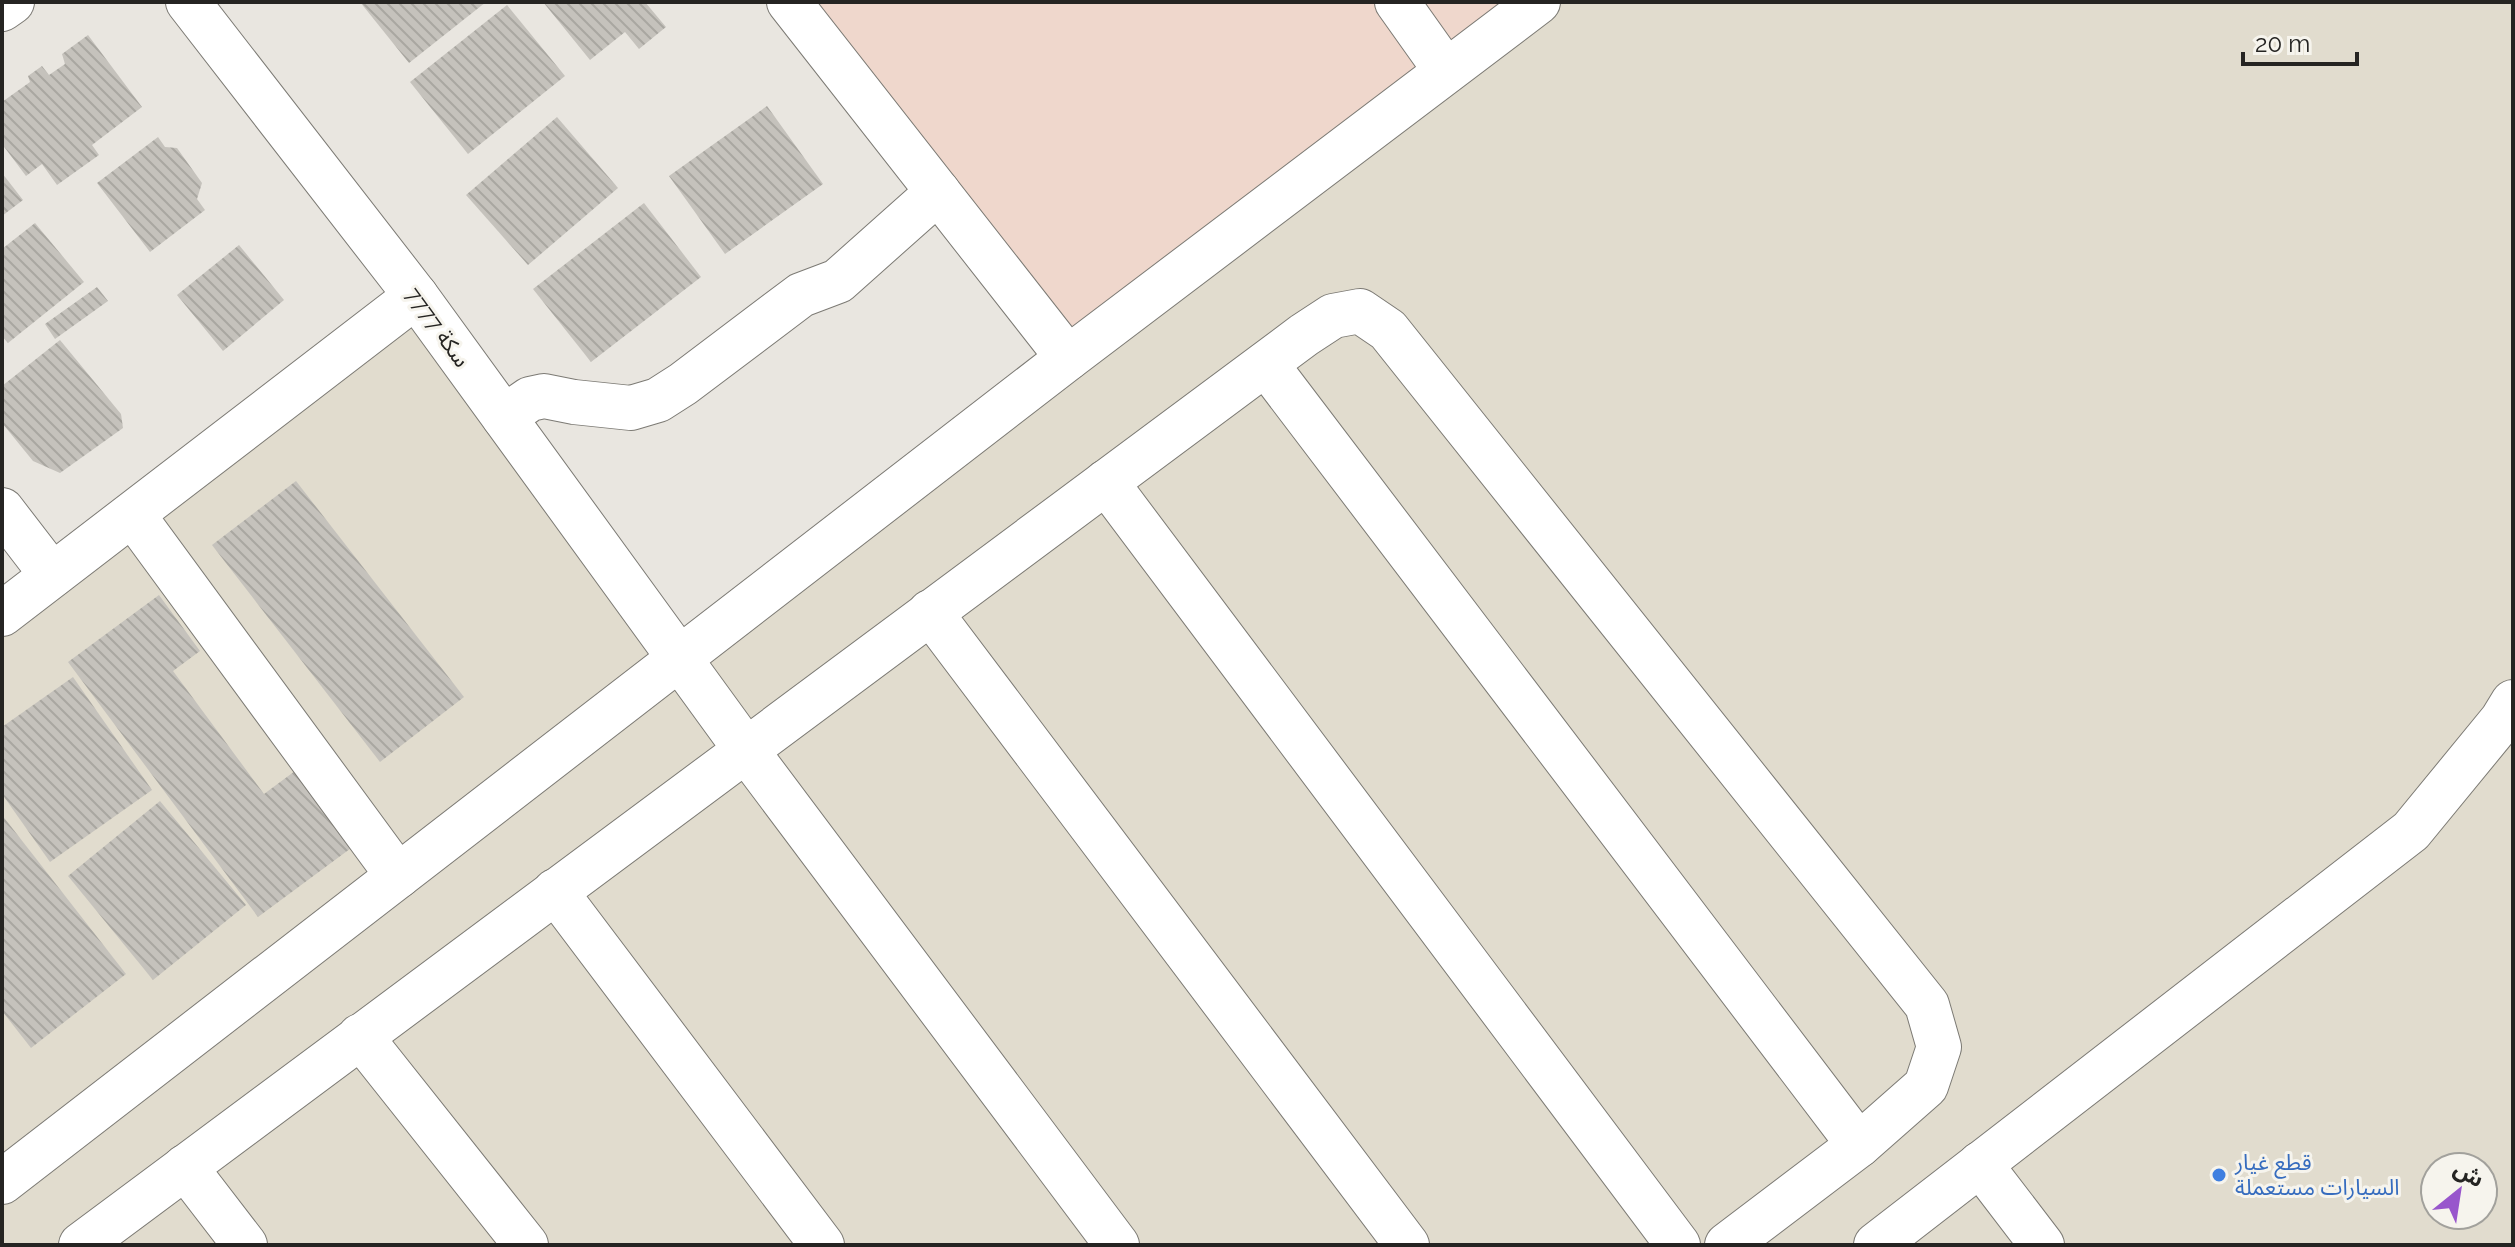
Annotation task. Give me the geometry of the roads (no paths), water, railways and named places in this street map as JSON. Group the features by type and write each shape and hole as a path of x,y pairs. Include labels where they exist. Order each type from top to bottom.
{"street":[{"path":"2,9 12,2"},
{"name":"سكة 7777","path":"188,2 416,296 746,750 1117,1245"},
{"path":"789,2 1068,358"},
{"path":"1397,2 1446,71"},
{"path":"2,1182 1068,358 1538,2"},
{"path":"504,417 530,399 544,396 631,408 658,400 801,295 838,281 938,192"},
{"path":"2,614 416,296"},
{"path":"81,1245 1266,364 1333,316 1360,311 1388,330 1927,1005 1939,1047 1926,1086 1859,1145 1727,1245"},
{"path":"1266,364 1859,1145"},
{"path":"1106,482 1678,1245"},
{"path":"2,510 52,575"},
{"path":"133,515 398,876"},
{"path":"930,612 1407,1245"},
{"path":"1876,1245 2411,831 2507,728"},
{"path":"555,891 822,1245"},
{"path":"360,1036 526,1245"},
{"path":"1980,1164 2042,1245"},
{"path":"185,1167 245,1245"}],"place":[{"name":"قطع غيار السيارات مستعملة","path":"2219,1175"}]}
